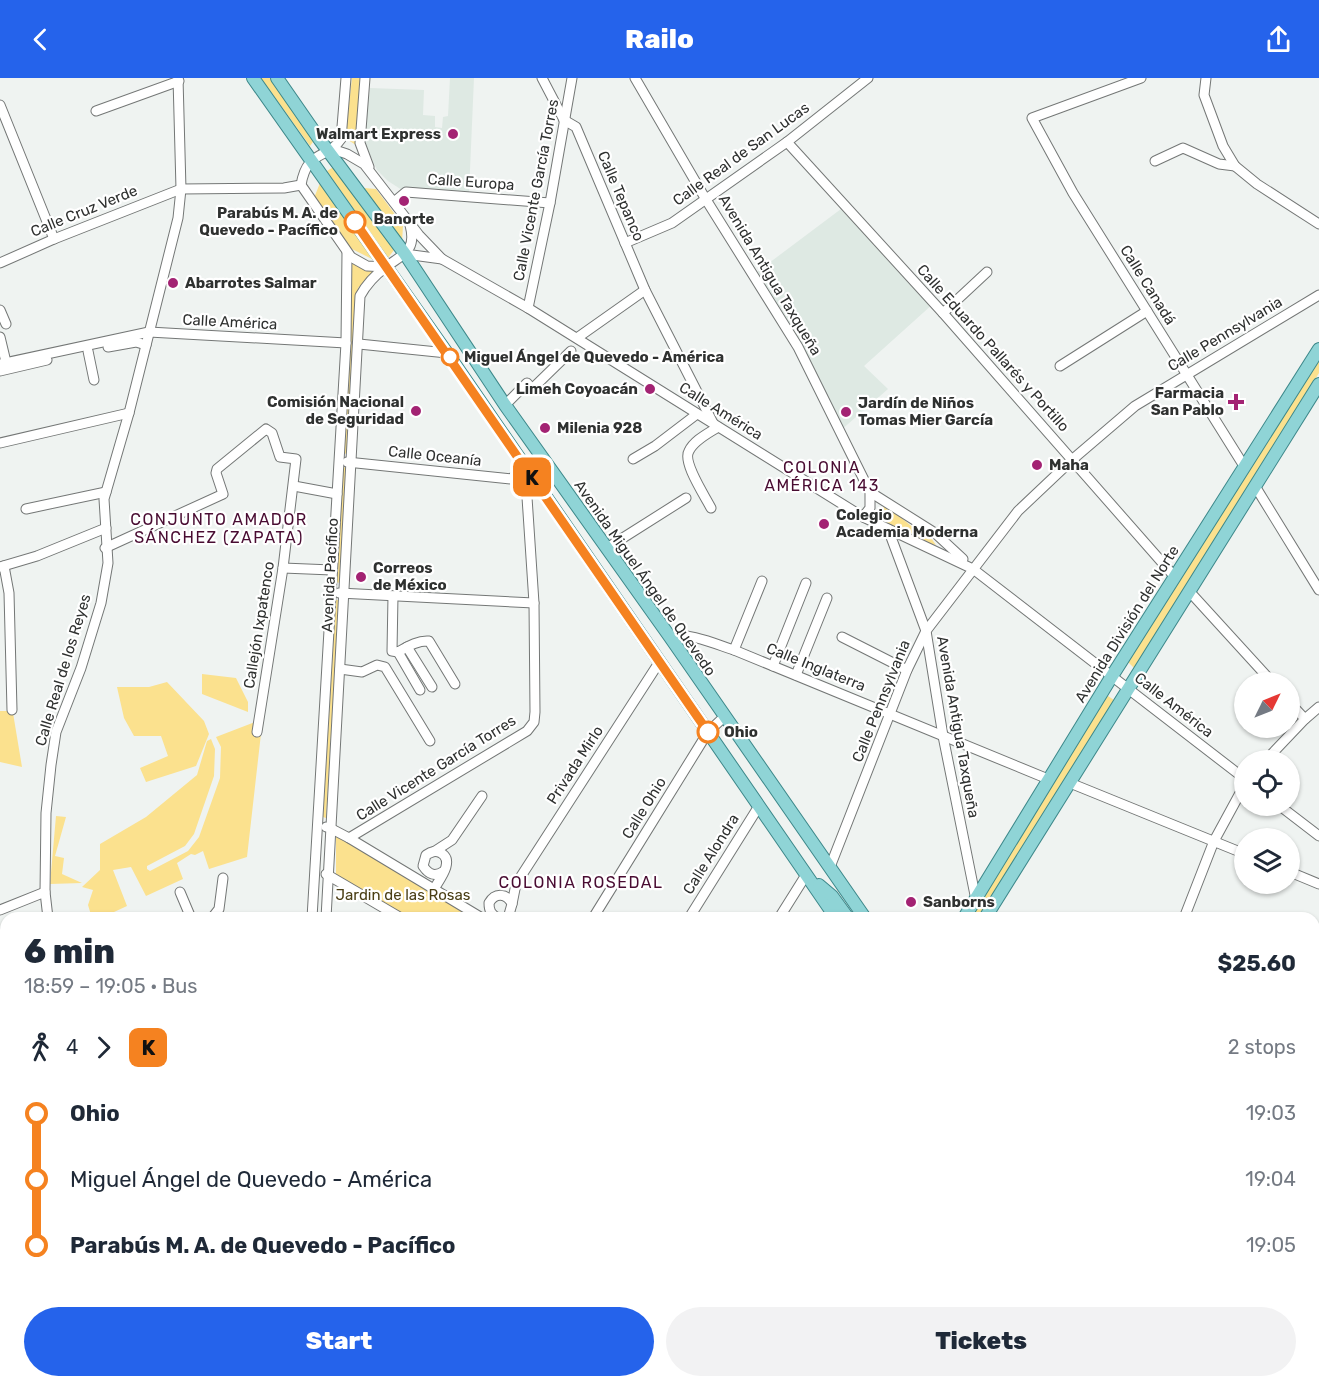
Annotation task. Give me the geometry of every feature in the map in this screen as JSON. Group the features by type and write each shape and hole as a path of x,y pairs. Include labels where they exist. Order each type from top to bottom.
{"main road":[{"path":"253,78 447,353 832,912"},
{"name":"Avenida Miguel Ángel de Quevedo","path":"277,78 327,150 405,254 505,405 861,912"},
{"path":"394,278 413,266"},
{"name":"Avenida División del Norte","path":"968,912 1174,576 1319,349"},
{"path":"989,912 1319,384"},
{"path":"806,875 832,896 844,912"}],"street":[{"path":"300,185 305,170 312,160 341,139 346,78"},
{"path":"365,78 360,143 371,172"},
{"name":"Calle Tepanco","path":"542,78 564,120 576,127 645,290 716,425"},
{"name":"Calle Vicente García Torres","path":"528,308 550,203 572,78"},
{"name":"Avenida Antigua Taxqueña","path":"635,78 705,198 798,347 870,492"},
{"name":"Calle Real de San Lucas","path":"625,243 672,223 786,142 868,78"},
{"name":"Calle Canadá","path":"1141,78 1032,118 1072,193 1244,466"},
{"path":"1206,78 1204,95 1223,146 1235,166 1257,184 1319,224"},
{"path":"96,111 179,79"},
{"name":"Calle Real de los Reyes","path":"47,912 45,892 46,813 56,732 81,668 101,603 108,563 105,548 104,499 129,413 178,218 181,189 179,79"},
{"path":"0,105 54,239"},
{"name":"Calle Eduardo Pallarés y Portillo","path":"786,142 943,313 1174,576"},
{"path":"1155,161 1182,148 1219,164 1235,166"},
{"name":"Calle América","path":"327,150 335,150 362,162 442,259 577,338 863,517 973,569 1234,770"},
{"path":"181,189 284,188 300,185"},
{"path":"300,185 354,260 364,265 386,267"},
{"name":"Calle Cruz Verde","path":"0,263 181,189"},
{"name":"Calle Europa","path":"394,201 406,192 550,203"},
{"path":"405,254 411,242 410,223"},
{"name":"Avenida Pacífico","path":"312,912 346,343 347,253"},
{"name":"Calle América","path":"405,254 442,259"},
{"name":"Avenida Pacífico","path":"326,912 360,296 365,287 386,267 405,254"},
{"path":"943,313 987,273"},
{"path":"577,338 645,290"},
{"name":"Calle Pennsylvania","path":"830,867 907,670 926,631 1018,512 1073,459 1135,406 1319,295"},
{"path":"0,310 6,324"},
{"path":"1060,366 1147,311"},
{"name":"Calle América","path":"2,366 149,332 346,343"},
{"path":"0,337 2,366 136,342 146,345"},
{"path":"359,344 447,353"},
{"path":"88,351 93,380"},
{"path":"505,405 527,383 532,389 571,351"},
{"path":"0,443 129,413"},
{"path":"633,459 655,446 697,414"},
{"path":"711,508 693,474 687,457 689,450 716,425"},
{"name":"Callejón Ixpatenco","path":"105,548 223,494 216,473 217,469 266,429 272,433 280,457 296,459 283,568 257,732"},
{"name":"Calle Oceanía","path":"338,461 511,479 525,467"},
{"name":"Calle Vicente García Torres","path":"349,838 527,731 534,722 534,603 525,467"},
{"path":"294,486 337,494"},
{"path":"1255,486 1319,590"},
{"path":"26,509 106,492"},
{"path":"863,517 870,508 870,492"},
{"path":"870,492 935,533 973,569"},
{"path":"607,548 686,498"},
{"path":"12,710 9,593 2,567 37,556 106,528"},
{"name":"Avenida Antigua Taxqueña","path":"888,529 926,631 943,736 976,900"},
{"path":"283,568 332,570"},
{"path":"734,650 762,581"},
{"path":"773,666 806,583"},
{"path":"1189,591 1263,672"},
{"path":"330,592 534,603"},
{"path":"393,596 391,649 398,652 425,640 429,641 455,684"},
{"path":"796,675 827,598"},
{"name":"Calle Inglaterra","path":"670,637 687,636 734,650 1048,779"},
{"path":"842,637 907,670"},
{"path":"407,647 432,687"},
{"path":"398,652 420,690"},
{"name":"Privada Mirlo","path":"507,912 516,884 660,661"},
{"path":"340,669 362,672 377,664 385,667 430,741"},
{"path":"1276,750 1319,707"},
{"path":"1300,714 1305,719"},
{"name":"Calle Ohio","path":"597,912 708,732 724,717"},
{"path":"1070,783 1234,849"},
{"path":"434,889 445,866 452,840 482,796"},
{"path":"1186,912 1214,841 1234,804"},
{"name":"Calle Alondra","path":"693,912 759,806"},
{"path":"1293,816 1319,836"},
{"path":"318,827 330,828 349,838 473,912"},
{"path":"414,877 426,855 452,840"},
{"path":"435,851 441,853 445,866"},
{"path":"424,860 423,866 432,875 439,875 445,866"},
{"path":"315,873 328,874 391,912"},
{"path":"783,912 806,875"},
{"path":"1300,876 1319,884"},
{"path":"217,912 223,878"},
{"name":"Privada Mirlo","path":"489,903 516,884"},
{"path":"0,909 45,892"},
{"path":"180,892 188,912"},
{"path":"501,895 506,896 506,912"},
{"path":"489,903 490,912"},
{"path":"484,912 489,903"}],"shaded area":[{"path":"450,78 474,78 469,193 402,190 377,170 364,142 370,88 424,90 423,115 435,116 435,127 442,128 443,117 448,116"},
{"path":"845,206 934,303 864,366 888,389 840,431 753,275"}],"green space":[{"path":"261,78 270,78 315,139 310,146"},
{"path":"352,78 361,78 359,147 345,138"},
{"path":"335,166 394,250 388,258 327,171"},
{"path":"320,183 374,260 348,247 314,198"},
{"path":"364,188 376,189 403,225 402,243"},
{"path":"352,263 374,272 358,288 348,453 344,454"},
{"path":"1319,358 1319,373 1136,670 1127,661"},
{"path":"343,467 347,468 340,583 336,582"},
{"path":"887,506 910,525 931,538 936,545 909,532 880,524 876,515 881,508"},
{"path":"336,600 339,600 326,818 323,817"},
{"path":"202,674 236,678 248,702 248,712 202,694"},
{"path":"167,682 204,721 209,734 196,766 146,782 140,768 168,756 161,736 134,736 124,718 117,687 149,687"},
{"path":"1105,694 1114,700 983,912 973,912"},
{"path":"0,711 13,713 22,767 0,762"},
{"path":"263,716 247,857 209,869 203,851 195,855 191,854 177,863 183,879 146,896 131,867 113,870 127,906 114,912 90,912 88,905 93,890 82,887 100,870 100,844 146,817 197,775 207,741 211,739 215,749 214,776 194,834 185,846 147,866 147,869 150,871 188,851 199,837 220,778 221,747 216,737 255,722"},
{"path":"56,816 66,817 55,856 64,858 62,874 82,883 50,884"},
{"name":"Jardin de las Rosas","path":"336,835 468,912 395,912 336,876"}],"bus line":[{"name":"K","path":"355,222 708,732"}],"place":[{"name":"Walmart Express","path":"453,134"},
{"name":"Banorte","path":"404,201"},
{"name":"Parabús M. A. de Quevedo - Pacífico","path":"355,222"},
{"name":"Abarrotes Salmar","path":"173,283"},
{"name":"Miguel Ángel de Quevedo - América","path":"450,357"},
{"name":"Limeh Coyoacán","path":"650,389"},
{"name":"Farmacia San Pablo","path":"1236,402"},
{"name":"Comisión Nacional de Seguridad","path":"416,411"},
{"name":"Jardín de Niños Tomas Mier García","path":"846,412"},
{"name":"Milenia 928","path":"545,428"},
{"name":"Maha","path":"1037,465"},
{"name":"Colegio Academia Moderna","path":"824,524"},
{"name":"Correos de México","path":"361,577"},
{"name":"Ohio","path":"708,732"},
{"name":"Sanborns","path":"911,902"}],"district":[{"name":"COLONIA AMÉRICA 143","path":"822,476"},
{"name":"CONJUNTO AMADOR SÁNCHEZ (ZAPATA)","path":"219,528"},
{"name":"COLONIA ROSEDAL","path":"581,882"}]}
